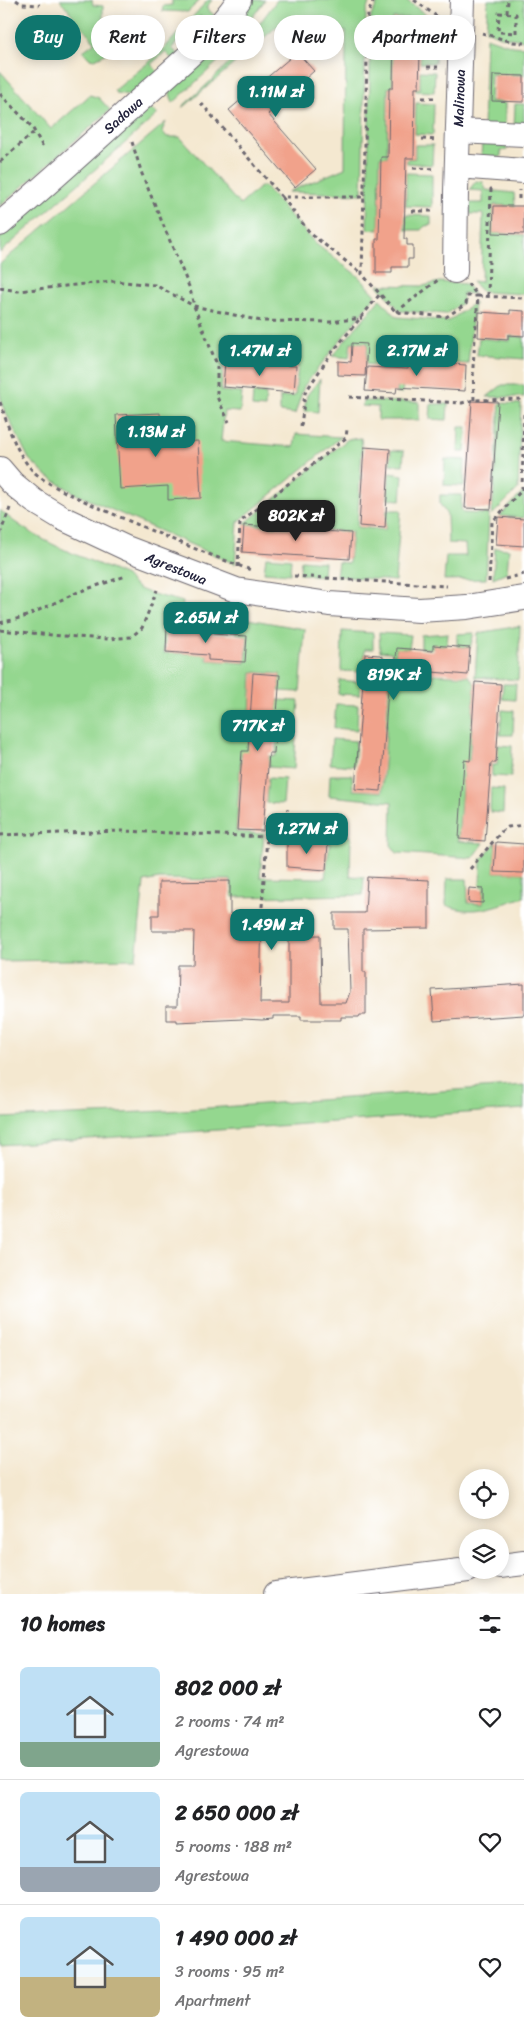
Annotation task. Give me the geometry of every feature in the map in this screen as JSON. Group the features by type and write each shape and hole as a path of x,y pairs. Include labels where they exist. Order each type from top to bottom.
{"street":[{"name":"Sadowa","path":"0,224 191,55 218,27 239,0"},
{"name":"Malinowa","path":"453,275 446,167 458,131 462,0"},
{"path":"458,131 524,134"},
{"path":"446,167 522,180"},
{"name":"Agrestowa","path":"0,469 12,483 34,501 62,518 126,548 236,590 329,604 419,610 467,607 524,598"},
{"path":"509,1564 524,1562"},
{"path":"276,1594 459,1571"}],"path":[{"path":"16,0 22,4 40,5"},
{"path":"362,274 368,13 374,0"},
{"path":"414,0 439,18 440,9"},
{"path":"507,13 508,0"},
{"path":"499,13 507,13 516,14 516,33 498,32 499,13"},
{"path":"482,33 513,42 524,43"},
{"path":"427,67 438,67"},
{"path":"0,94 34,132 44,148"},
{"path":"422,98 438,98"},
{"path":"201,103 282,197 311,234 362,274 396,312 446,317 466,304 467,296 524,298"},
{"path":"0,162 34,132"},
{"path":"422,139 436,140"},
{"path":"132,142 142,174 190,289 194,306 217,365 216,397 229,422"},
{"path":"413,168 446,167"},
{"path":"518,199 522,180"},
{"path":"488,296 492,189"},
{"path":"282,197 364,197"},
{"path":"412,211 435,211"},
{"path":"396,312 438,282 453,275 478,296"},
{"path":"0,288 18,290 113,281 155,285 194,306 261,321 330,322 362,318"},
{"path":"301,426 305,393 330,356 380,294"},
{"path":"474,400 473,367 478,296"},
{"path":"349,397 462,403 474,400 524,400"},
{"path":"0,402 11,437 33,471 46,480 71,494 160,535 255,572"},
{"path":"488,582 492,522 522,490 524,414"},
{"path":"236,590 240,522 346,438 347,429"},
{"path":"0,534 10,508"},
{"path":"481,583 524,574"},
{"path":"0,623 24,617 78,592 126,576"},
{"path":"293,576 448,586"},
{"path":"0,630 109,639 131,637 142,628 157,590"},
{"path":"262,907 267,837 288,809"},
{"path":"470,869 502,831 508,827 524,825"},
{"path":"0,835 123,831 267,837"}],"green space":[{"path":"60,0 92,0 93,5 103,6 103,15 91,15 91,37 81,25 81,15 72,15"},
{"path":"172,0 200,0 188,12 162,11 163,6 172,5"},
{"path":"208,0 212,0 206,8 214,15 194,15"},
{"path":"251,0 265,0 254,15 240,15"},
{"path":"277,0 370,0 366,15 354,15 354,60 365,60 362,194 288,192 345,168 346,31 344,31 344,15 274,15 274,29 264,38 264,18"},
{"path":"379,0 406,0 426,15 372,15"},
{"path":"488,0 524,0 524,40 502,37 486,30"},
{"path":"175,37 175,45 172,48 175,51 175,58 173,60 165,52 165,48"},
{"path":"486,37 513,46 524,47 524,75 491,74 490,101 505,103 505,129 483,130"},
{"path":"91,45 91,58 89,58 83,51"},
{"path":"151,60 156,60 151,64 158,72 129,95 114,91"},
{"path":"203,60 220,60 173,103 170,94 171,87"},
{"path":"231,60 238,60 182,107"},
{"path":"370,60 393,60 393,87 388,88 387,157 380,157 379,230 367,229"},
{"path":"420,60 435,60 435,63 420,63"},
{"path":"0,71 51,129 90,95 99,98 110,110 0,206"},
{"path":"420,71 435,72 434,92 416,91 415,89 420,88"},
{"path":"416,103 434,104 433,135 415,134"},
{"path":"515,104 524,104 524,130 514,130"},
{"path":"149,108 158,114 0,253 0,238"},
{"path":"166,122 162,131 167,137 180,137 240,205 261,186 265,187 316,244 358,276 376,295 304,386 295,414 280,412 280,397 295,396 298,366 224,359 221,391 242,393 240,412 224,411 221,441 294,447 296,434 341,437 238,522 235,564 76,494 47,476 29,459 2,405 0,391 0,264"},
{"path":"482,142 506,142 507,150 501,151 501,157 481,157"},
{"path":"415,145 433,145 432,165 407,163 407,159 415,158"},
{"path":"406,173 432,174 432,207 406,206"},
{"path":"476,181 483,182 486,190 514,193 515,206 494,205 493,233 524,235 524,294 482,292 472,281 481,282 483,214 470,214 470,203 483,203 483,191 469,190"},
{"path":"406,215 431,216 431,225 425,226 421,230 406,230"},
{"path":"439,282 466,284 474,294 463,293 462,303 446,314 400,311 378,285 423,286"},
{"path":"380,299 397,317 449,321 474,303 468,364 406,360 402,393 397,394 399,368 366,364 368,343 351,342 349,358 332,356"},
{"path":"510,336 524,337 524,359 477,355 479,338 510,341"},
{"path":"320,379 318,412 304,411 307,395"},
{"path":"502,385 524,385 524,397 487,397"},
{"path":"253,393 266,394 265,408 252,407"},
{"path":"363,401 419,402 419,420 378,420 378,407 362,406"},
{"path":"500,403 521,404 518,489 492,515"},
{"path":"431,404 448,404 447,420 430,419"},
{"path":"459,427 467,427 465,452 458,452"},
{"path":"361,438 357,527 385,530 387,510 401,510 395,581 336,576 338,562 349,563 352,532 244,524 348,439"},
{"path":"391,450 404,451 403,465 390,464"},
{"path":"445,459 465,460 464,486 444,485"},
{"path":"389,473 403,475 401,500 388,499"},
{"path":"524,491 524,518 500,516"},
{"path":"440,495 462,495 461,508 463,513 489,514 486,579 444,580 446,556 466,556 465,544 448,543 447,515 440,504"},
{"path":"0,510 44,540 126,576 138,588 183,602 180,624 166,624 164,653 207,654 207,660 246,663 248,636 236,633 236,617 305,629 300,692 279,691 280,674 252,672 248,753 241,754 236,832 264,834 260,877 325,878 330,843 314,840 315,831 325,832 327,823 348,824 347,836 351,836 350,876 364,877 363,895 233,897 231,880 159,879 144,882 136,959 0,961"},
{"path":"495,548 509,549 507,572 493,578"},
{"path":"266,557 291,559 290,574 264,572"},
{"path":"301,560 324,562 323,576 300,574"},
{"path":"194,608 224,616 223,632 212,631 212,626 192,625"},
{"path":"520,626 518,680 475,677 478,633"},
{"path":"342,631 373,633 373,649 365,649 364,672 341,671"},
{"path":"379,633 411,635 409,649 396,649 395,658 391,652 380,651"},
{"path":"448,633 447,645 433,645 432,649 421,648 421,635"},
{"path":"474,633 470,648 457,646 457,634"},
{"path":"432,674 469,676 475,684 469,762 464,762 458,841 484,843 473,858 397,853 391,845 392,802 329,796 330,775 352,775 353,790 382,792 390,677 432,680"},
{"path":"339,680 361,682 360,695 338,694"},
{"path":"503,684 516,684 515,700 502,699"},
{"path":"278,700 299,701 297,726 276,724"},
{"path":"336,704 358,705 357,730 334,728"},
{"path":"502,710 514,711 513,735 500,735"},
{"path":"277,736 296,737 294,769 269,767 269,756 276,756"},
{"path":"332,739 356,741 354,766 330,764"},
{"path":"498,745 512,746 511,777 492,776 492,765 497,765"},
{"path":"268,778 285,779 283,804 266,803"},
{"path":"491,788 504,789 503,813 490,812"},
{"path":"496,842 494,872 524,873 524,897 476,910 466,910 446,905 447,879 467,879 468,903 483,904 484,887 480,886 481,860"},
{"path":"524,1085 524,1109 0,1145 0,1118 167,1111"}],"building":[{"path":"288,60 304,60 314,71 273,107 274,109 268,114 316,169 295,187 229,110"},
{"path":"393,60 420,60 419,88 415,88 414,158 406,158 404,239 407,239 407,245 413,245 413,259 408,259 408,267 392,267 392,273 376,273 376,239 379,239 381,157 388,157 389,88 393,88"},
{"path":"493,75 524,76 524,102 492,101"},
{"path":"494,206 524,206 524,234 493,233"},
{"path":"510,310 524,311 524,336 508,335 508,339 478,337 479,312 510,314"},
{"path":"352,343 367,344 365,376 338,375 338,361 351,362"},
{"path":"225,361 296,366 294,393 223,387"},
{"path":"409,361 466,365 465,391 397,387 396,393 365,391 367,367 408,369"},
{"path":"472,401 498,402 491,509 465,508"},
{"path":"160,413 162,443 198,441 201,498 168,500 168,486 120,489 116,415"},
{"path":"364,447 390,449 385,528 359,526"},
{"path":"498,517 524,519 524,546 496,544"},
{"path":"244,525 351,533 349,559 242,552"},
{"path":"167,625 211,628 211,634 247,636 245,662 208,660 208,655 166,652"},
{"path":"433,645 470,648 468,675 432,672 432,677 389,674 381,791 355,789 365,654 380,655 395,668 397,648 433,651"},
{"path":"253,673 280,675 274,753 269,753 263,831 237,830 242,751 248,751"},
{"path":"475,682 501,684 496,763 491,763 485,841 459,839 464,760 470,761"},
{"path":"287,841 328,844 326,870 287,867"},
{"path":"496,842 524,844 524,873 494,872"},
{"path":"367,877 429,880 429,928 363,929 366,1015 341,1017 341,1020 301,1020 301,1016 273,1016 273,1019 262,1020 177,1022 177,1020 166,1020 166,1006 177,1006 178,965 193,965 194,931 152,931 152,915 159,915 159,882 230,881 230,914 262,914 260,1003 289,1003 289,936 320,935 321,1003 346,1003 350,992 348,929 334,929 334,913 365,913"},
{"path":"469,888 483,889 483,903 468,902"},
{"path":"524,984 524,1015 434,1021 432,990"}]}
